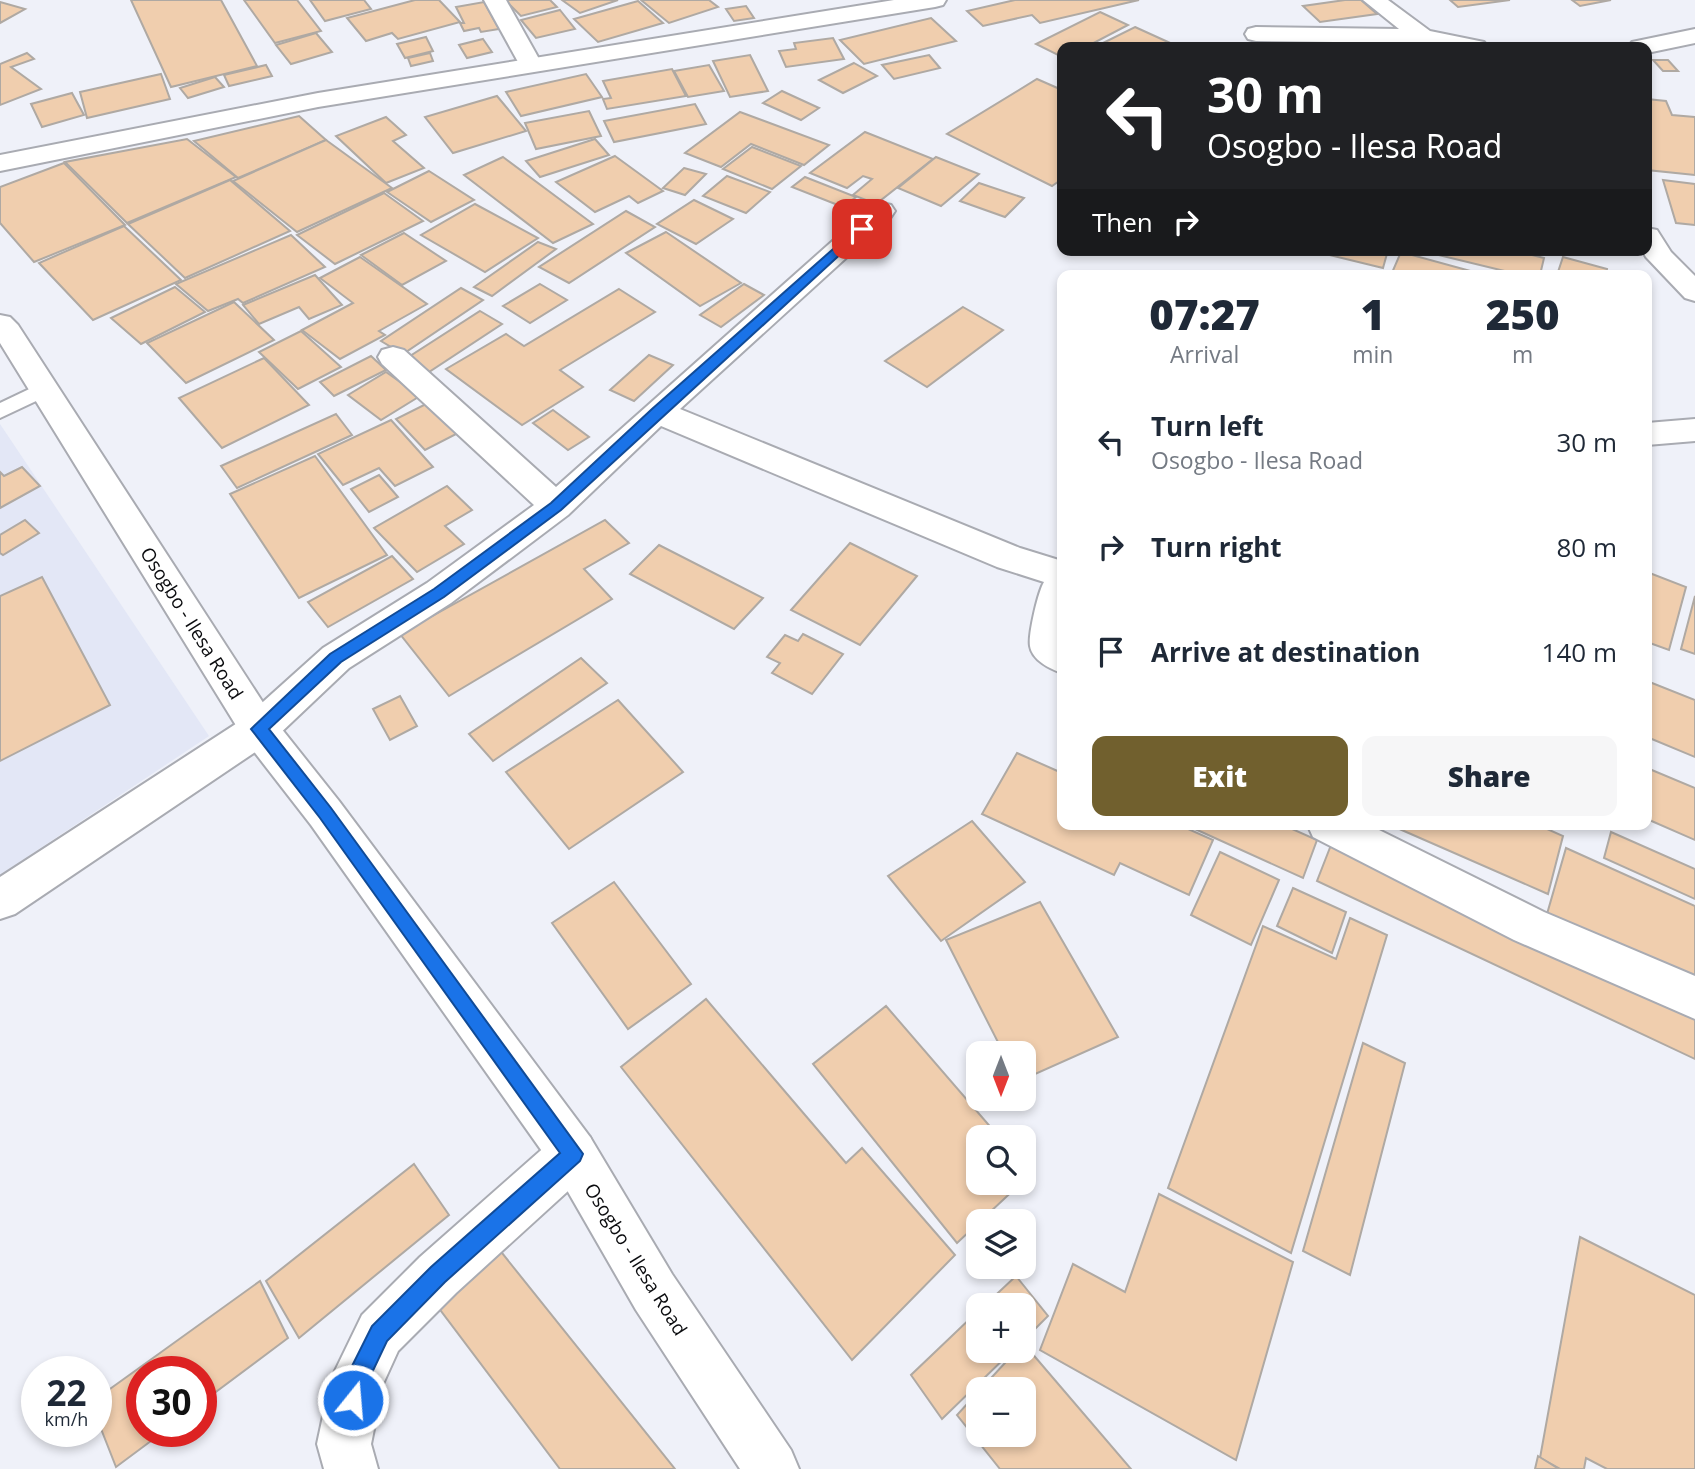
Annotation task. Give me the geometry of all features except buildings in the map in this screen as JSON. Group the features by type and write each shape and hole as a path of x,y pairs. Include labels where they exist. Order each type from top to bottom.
{"street":[{"path":"495,0 531,66"},
{"path":"0,163 318,100 935,0"},
{"path":"1374,0 1423,36"},
{"path":"1256,34 1423,36 1452,42"},
{"path":"1652,45 1695,36"},
{"path":"0,900 259,729 336,658 439,593 556,506 882,211"},
{"path":"1652,244 1660,257 1695,292"},
{"name":"Osogbo - Ilesa Road","path":"0,324 8,332 259,729 326,813 573,1154 654,1293 772,1469"},
{"path":"394,357 556,506"},
{"path":"657,412 1009,558 1057,572"},
{"path":"1652,434 1695,430"},
{"path":"1057,590 1048,646 1057,654"},
{"path":"1339,830 1529,926 1695,998"},
{"path":"351,1469 344,1444 357,1378 380,1334 438,1275 573,1154"}],"lane":[{"path":"0,411 44,389"}],"shaded area":[{"path":"0,424 209,736 0,875"}],"route":[{"path":"353,1400 357,1378 380,1334 438,1275 573,1154 326,813 259,729 336,658 439,593 556,506 862,229"}]}
